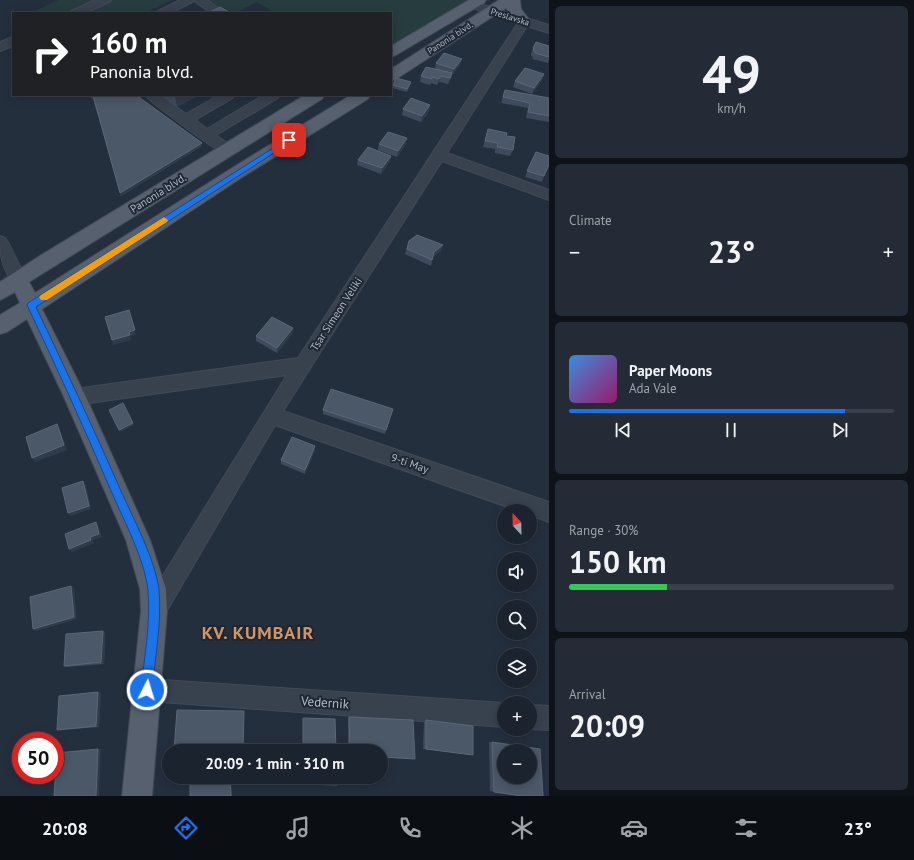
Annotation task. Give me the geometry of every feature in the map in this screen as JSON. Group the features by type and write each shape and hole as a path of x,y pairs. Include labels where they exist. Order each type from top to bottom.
{"main road":[{"name":"Panonia blvd.","path":"392,75 509,0"},
{"path":"513,0 512,8 524,22"},
{"name":"Panonia blvd.","path":"392,51 475,2"},
{"name":"Panonia blvd.","path":"0,292 18,279 314,96"},
{"path":"0,326 238,172 360,96"},
{"name":"Tsar Simeon Veliki","path":"18,279 75,396 138,540 153,589 154,611 137,796"}],"street":[{"path":"77,12 106,0"},
{"path":"164,12 189,0"},
{"path":"199,0 218,12"},
{"name":"Preslavska","path":"475,2 491,12 549,29"},
{"name":"Tsar Simeon Veliki","path":"154,611 271,415 524,22"},
{"path":"0,47 12,41"},
{"path":"153,96 226,150"},
{"path":"186,120 226,96"},
{"path":"206,135 271,96"},
{"path":"438,155 549,194"},
{"path":"0,242 18,279"},
{"path":"75,396 303,365"},
{"name":"9-ti May","path":"271,415 549,512"},
{"name":"Vedernik","path":"147,690 497,715"},
{"path":"537,717 549,718"}],"green space":[{"path":"58,0 171,0 147,12 33,12"},
{"path":"203,0 479,0 392,51 392,12 273,12 257,2 235,12 225,12"}],"building":[{"path":"220,7 229,12 210,12"},
{"path":"536,42 549,46 549,57 535,53 533,48"},
{"path":"444,53 462,59 454,69 436,63"},
{"path":"426,67 452,73 450,78 441,76 439,79 432,77 432,79 421,76"},
{"path":"525,68 544,74 534,88 515,81"},
{"path":"396,78 411,82 407,89 393,85"},
{"path":"505,90 549,98 549,116 528,112 530,103 503,97"},
{"path":"93,96 137,96 202,143 120,193"},
{"path":"411,98 430,105 422,116 403,109"},
{"path":"488,129 507,133 506,136 515,137 513,150 497,147 498,143 485,141"},
{"path":"388,132 407,138 398,151 379,144"},
{"path":"368,147 391,156 382,168 358,160"},
{"path":"536,152 549,156 549,165 544,176 527,171"},
{"path":"417,235 443,245 434,252 432,260 407,249 409,241"},
{"path":"129,310 135,330 129,332 130,335 112,340 105,317"},
{"path":"272,317 293,328 277,348 256,336"},
{"path":"331,389 393,409 386,430 323,410"},
{"path":"123,403 133,423 119,430 109,410"},
{"path":"57,424 64,445 32,458 26,437"},
{"path":"292,437 315,446 305,470 281,460"},
{"path":"83,481 89,506 68,513 62,488"},
{"path":"96,522 99,534 90,537 91,540 69,549 65,534"},
{"path":"71,586 74,617 33,629 30,597"},
{"path":"103,631 101,662 64,666 66,634"},
{"path":"98,692 96,726 57,730 59,696"},
{"path":"177,710 244,711 243,744 175,744"},
{"path":"349,717 413,720 415,759 388,757 388,744 350,744"},
{"path":"303,718 335,719 336,744 303,744"},
{"path":"426,720 473,726 473,755 426,749"},
{"path":"492,742 506,744 497,744 497,784 537,784 537,749 540,749 543,796 522,796 494,792"},
{"path":"98,749 96,796 54,796 55,784 64,784 64,752"},
{"path":"190,784 230,784 231,796 190,796"},
{"path":"303,784 337,784 337,785"}],"slow traffic":[{"path":"44,297 164,220"}],"district":[{"name":"KV. KUMBAIR","path":"258,633"}],"route":[{"path":"147,690 154,611 153,589 147,566 138,540 75,396 31,305 289,140"}]}
